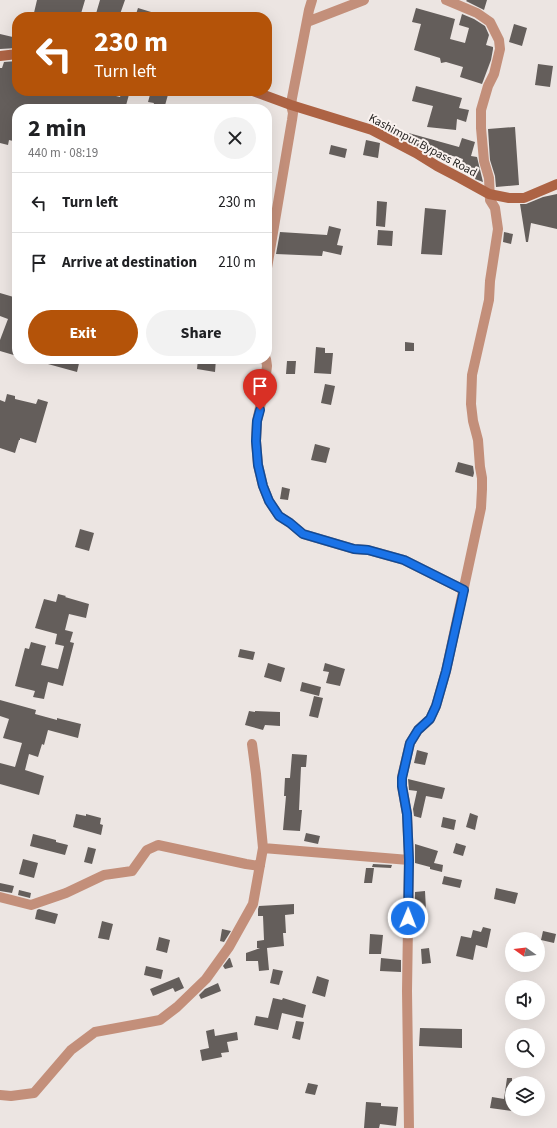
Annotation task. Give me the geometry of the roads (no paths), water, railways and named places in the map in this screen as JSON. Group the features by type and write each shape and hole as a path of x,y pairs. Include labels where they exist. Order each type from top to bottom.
{"main road":[{"path":"0,56 12,55"},
{"name":"Kashimpur Bypass Road","path":"267,96 372,130 489,194 509,198 524,198 557,184"}],"street":[{"path":"272,238 293,114 291,105 296,71 301,55 308,10 312,0"},
{"path":"306,22 364,0"},
{"path":"409,1128 407,991 409,860 407,814 402,778 410,743 418,730 430,719 436,706 446,671 478,525 482,496 482,478 478,440 473,421 471,404 472,375 489,300 490,281 498,228 495,208 490,200 489,178 484,162 481,110 488,86 498,61 500,49 499,40 490,22 477,14 446,0"},
{"path":"267,364 264,389 257,421 256,441 258,465 263,486 269,501 279,516 303,534 354,549 368,550 404,560 464,590"},
{"path":"0,1095 11,1096 34,1093 71,1050 95,1032 160,1020 177,1007 206,979 229,947 253,904 263,848 252,744"},
{"path":"0,897 31,905 66,892 104,875 132,871 148,850 158,845 260,866"},
{"path":"263,848 409,860"}]}
